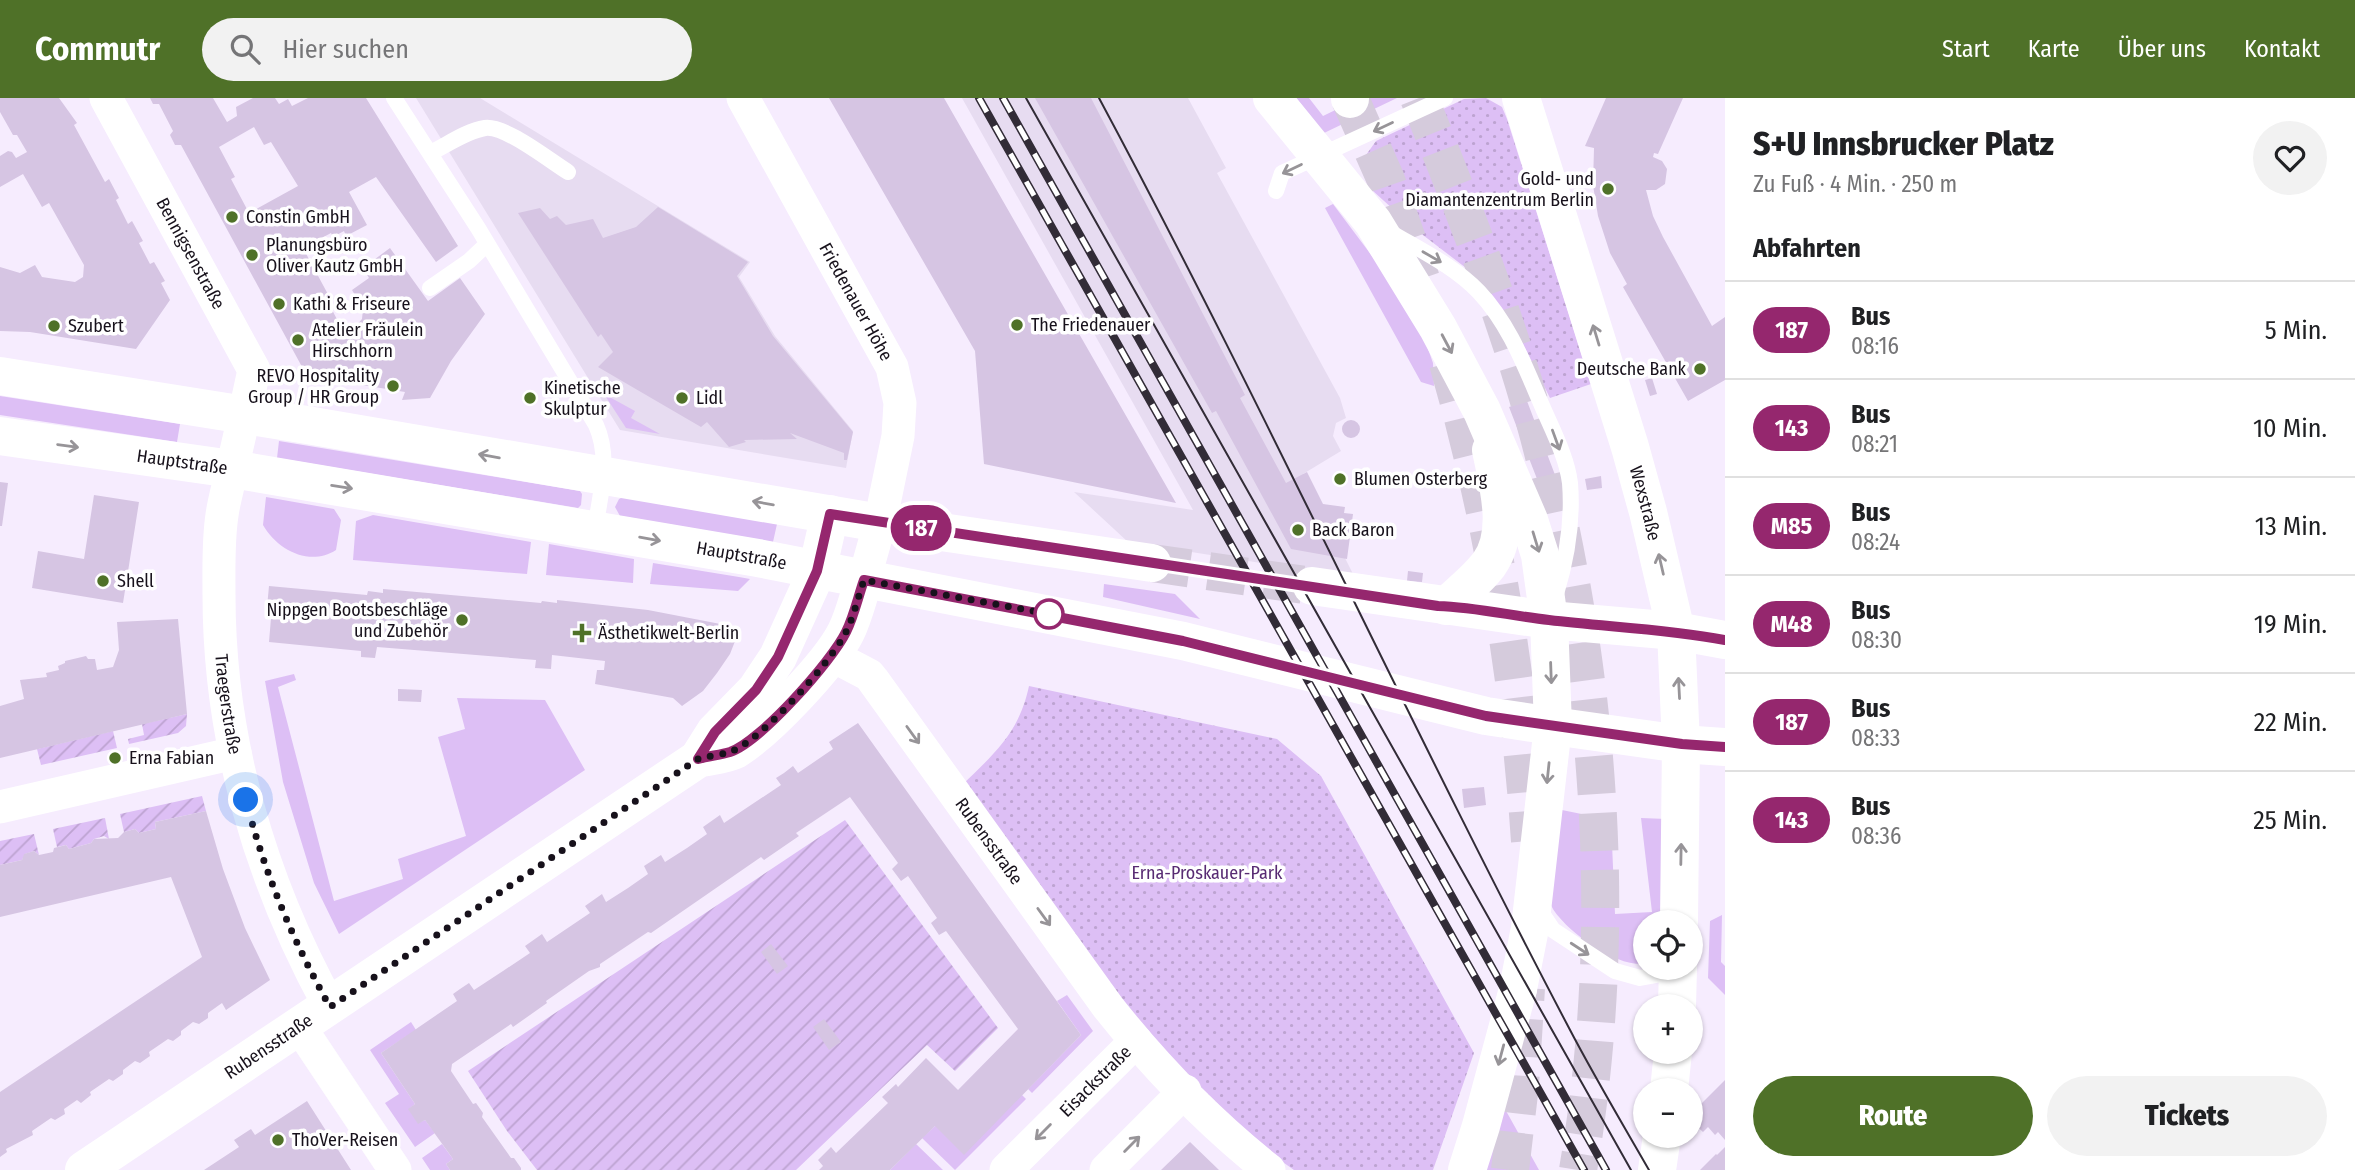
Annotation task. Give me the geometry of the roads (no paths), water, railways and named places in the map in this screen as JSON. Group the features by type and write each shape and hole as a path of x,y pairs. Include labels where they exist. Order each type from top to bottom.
{"main road":[{"path":"1272,98 1373,222 1438,328 1482,411 1529,520 1543,572 1549,620 1552,726 1526,957 1467,1170"},
{"name":"Wexstraße","path":"1521,98 1630,447 1676,631 1682,744 1679,910"},
{"path":"0,376 245,414 880,523 1152,564"},
{"path":"1446,606 1489,564 1500,536 1501,499 1482,411"},
{"name":"Hauptstraße","path":"0,436 232,469 595,529 1183,641 1486,716 1682,744 1725,747"},
{"name":"Rubensstraße","path":"698,759 715,732 756,690 778,657 817,571 830,514"},
{"name":"Rubensstraße","path":"84,1170 698,759 732,752 758,734 831,655 846,632 864,580"},
{"path":"1312,586 1549,620 1676,631 1725,640"},
{"path":"1657,1170 1660,1148"}],"street":[{"name":"Bennigsenstraße","path":"106,98 254,370 232,469"},
{"name":"Friedenauer Höhe","path":"743,98 892,367 900,404 898,436 880,523 864,580"},
{"name":"Traegerstraße","path":"232,469 222,516 219,622 223,682 235,753 251,821 266,867 297,943 315,1016 395,1170"},
{"name":"Rubensstraße","path":"831,655 873,680 1108,1007 1136,1041"},
{"path":"0,807 235,753"},
{"name":"Eisackstraße","path":"1006,1170 1136,1041 1208,1115 1269,1170"},
{"path":"1106,1170 1185,1091"}],"lane":[{"path":"394,98 487,244 596,425 601,436 604,476 595,529"},
{"path":"1276,191 1282,173 1445,98"},
{"path":"430,153 488,127 504,131 568,172"},
{"path":"1373,222 1446,265 1478,291 1502,321 1519,352 1556,438 1569,479 1572,508 1567,549 1549,620"},
{"path":"430,288 469,261 487,244"},
{"path":"1533,901 1553,930 1615,971 1640,978 1678,982"}],"tunnel":[{"path":"1419,98 1487,273 1531,407 1563,540 1579,629 1598,810 1600,900 1598,990 1591,1080 1578,1170"},
{"path":"1350,99 1386,180 1421,279"},
{"path":"1448,363 1478,481 1502,600 1519,720 1530,841"},
{"path":"1152,563 1312,586"},
{"path":"1510,1170 1520,1085 1526,988"}],"tram line":[{"path":"1026,98 1631,1170"},
{"path":"1099,98 1219,329 1509,912 1579,1046 1649,1170"}],"railway":[{"path":"979,98 1584,1170"},
{"path":"1003,98 1606,1170"}],"place":[{"name":"Gold- und Diamantenzentrum Berlin","path":"1608,189"},
{"name":"Constin GmbH","path":"232,217"},
{"name":"Planungsbüro Oliver Kautz GmbH","path":"252,255"},
{"name":"Kathi & Friseure","path":"279,304"},
{"name":"The Friedenauer","path":"1017,325"},
{"name":"Szubert","path":"54,326"},
{"name":"Atelier Fräulein Hirschhorn","path":"298,340"},
{"name":"Deutsche Bank","path":"1700,369"},
{"name":"REVO Hospitality Group / HR Group","path":"393,386"},
{"name":"Kinetische Skulptur","path":"530,398"},
{"name":"Lidl","path":"682,398"},
{"name":"Blumen Osterberg","path":"1340,479"},
{"name":"Back Baron","path":"1298,530"},
{"name":"Shell","path":"103,581"},
{"name":"Nippgen Bootsbeschläge und Zubehör","path":"462,620"},
{"name":"Ästhetikwelt-Berlin","path":"582,633"},
{"name":"Erna Fabian","path":"115,758"},
{"name":"ThoVer-Reisen","path":"278,1140"}],"park label":[{"name":"Erna-Proskauer-Park","path":"1207,873"}]}
